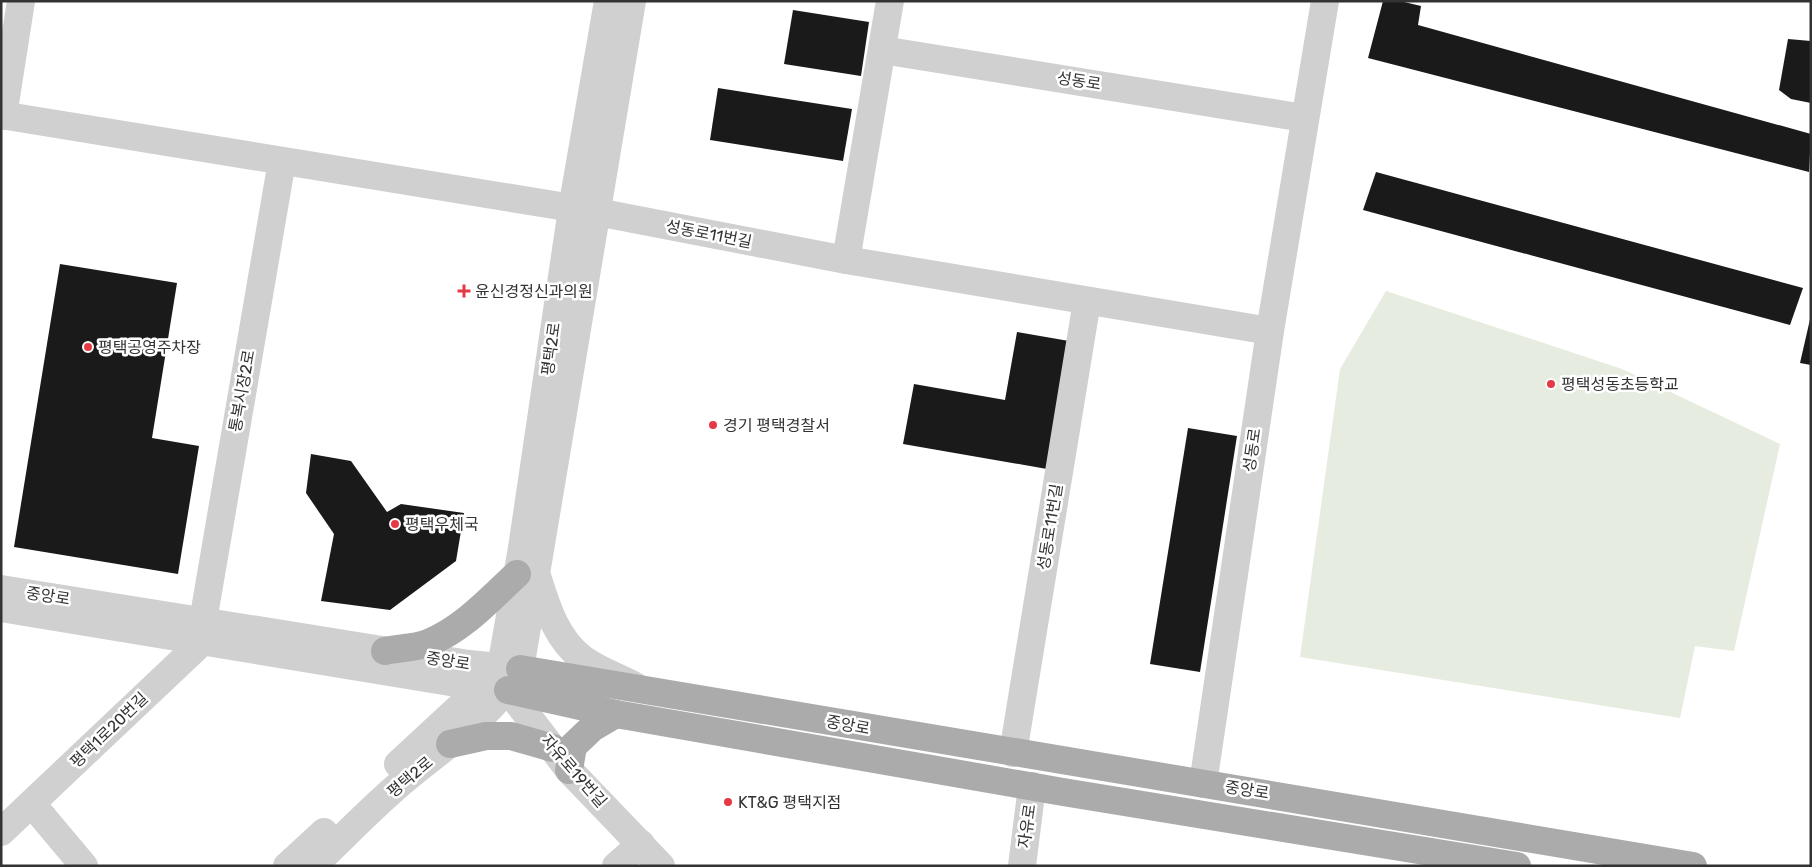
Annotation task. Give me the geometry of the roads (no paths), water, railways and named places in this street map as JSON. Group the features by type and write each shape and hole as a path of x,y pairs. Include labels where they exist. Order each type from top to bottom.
{"main road":[{"path":"386,651 427,644 476,613 526,574"},
{"name":"중앙로","path":"503,678 643,690 1693,866"},
{"name":"중앙로","path":"503,678 616,714 1032,786 1422,858 1517,866"},
{"path":"569,770 573,746 592,728 616,714"},
{"path":"450,744 486,736 512,736 553,748"}],"street":[{"path":"21,1 2,116 584,210 632,1"},
{"name":"평택2로","path":"313,866 407,778 450,744 503,678 526,574 584,210 608,1"},
{"path":"846,260 890,1"},
{"name":"성동로","path":"1203,784 1270,331 1325,1"},
{"name":"성동로","path":"882,50 1304,118"},
{"name":"통복시장2로","path":"202,632 282,161"},
{"name":"성동로11번길","path":"584,210 846,260 1087,302 1270,331"},
{"name":"성동로11번길","path":"1013,753 1087,302"},
{"path":"526,574 564,639 583,659 643,690"},
{"name":"중앙로","path":"1,589 202,632 503,678"},
{"name":"중앙로","path":"1,608 202,632 386,651 503,678"},
{"name":"평택1로20번길","path":"1,832 32,804 202,632"},
{"path":"287,866 503,678"},
{"name":"자유로19번길","path":"503,678 569,770 661,866"},
{"name":"자유로","path":"1022,866 1032,786"},
{"path":"32,804 84,866"},
{"path":"616,866 641,844"}],"place":[{"name":"윤신경정신과의원","path":"464,291"},
{"name":"평택공영주차장","path":"88,347"},
{"name":"평택성동초등학교","path":"1551,384"},
{"name":"경기 평택경찰서","path":"713,425"},
{"name":"평택우체국","path":"395,524"},
{"name":"KT&G 평택지점","path":"728,802"}]}
